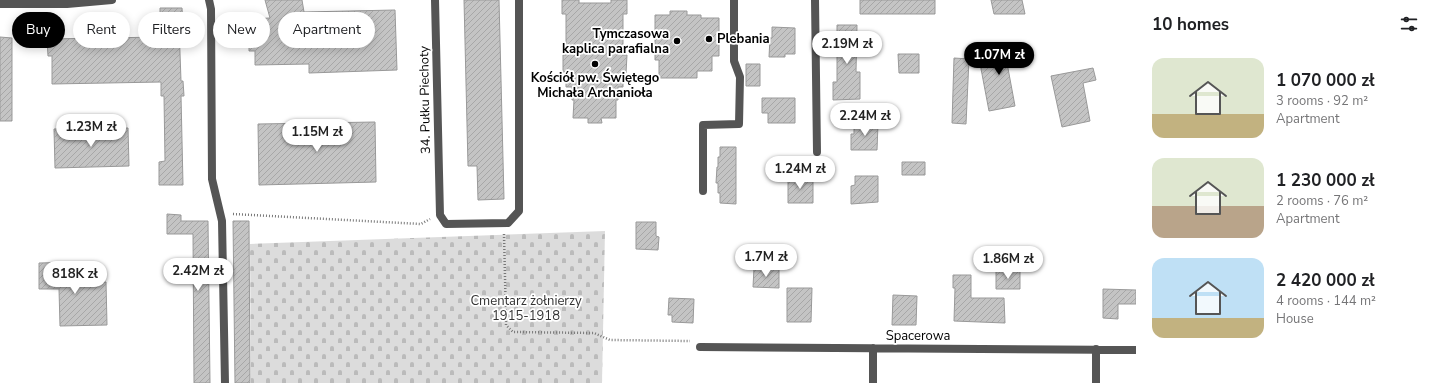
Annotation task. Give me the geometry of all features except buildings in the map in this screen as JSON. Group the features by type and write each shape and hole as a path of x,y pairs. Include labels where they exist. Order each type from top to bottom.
{"street":[{"path":"0,4 67,4 112,0"},
{"path":"210,0 212,179 222,221 225,383"},
{"name":"34. Pułku Piechoty","path":"435,0 440,215"},
{"path":"440,215 446,224 504,224 508,223 519,211 519,0"},
{"path":"703,190 703,125 740,124 740,77 734,61 734,0"},
{"path":"815,0 817,152"},
{"name":"Spacerowa","path":"700,347 1136,350"},
{"path":"872,383 873,348"},
{"path":"1096,349 1096,383"}],"path":[{"path":"220,214 421,224 440,215"},
{"path":"504,224 506,325 513,332 594,333 610,340 693,341 700,347"}],"green space":[{"name":"Cmentarz żołnierzy 1915-1918","path":"605,231 602,383 251,383 250,244"}],"place":[{"name":"Plebania","path":"709,39"},
{"name":"Tymczasowa kaplica parafialna","path":"677,41"},
{"name":"Kościół pw. Świętego Michała Archanioła","path":"595,64"}]}
